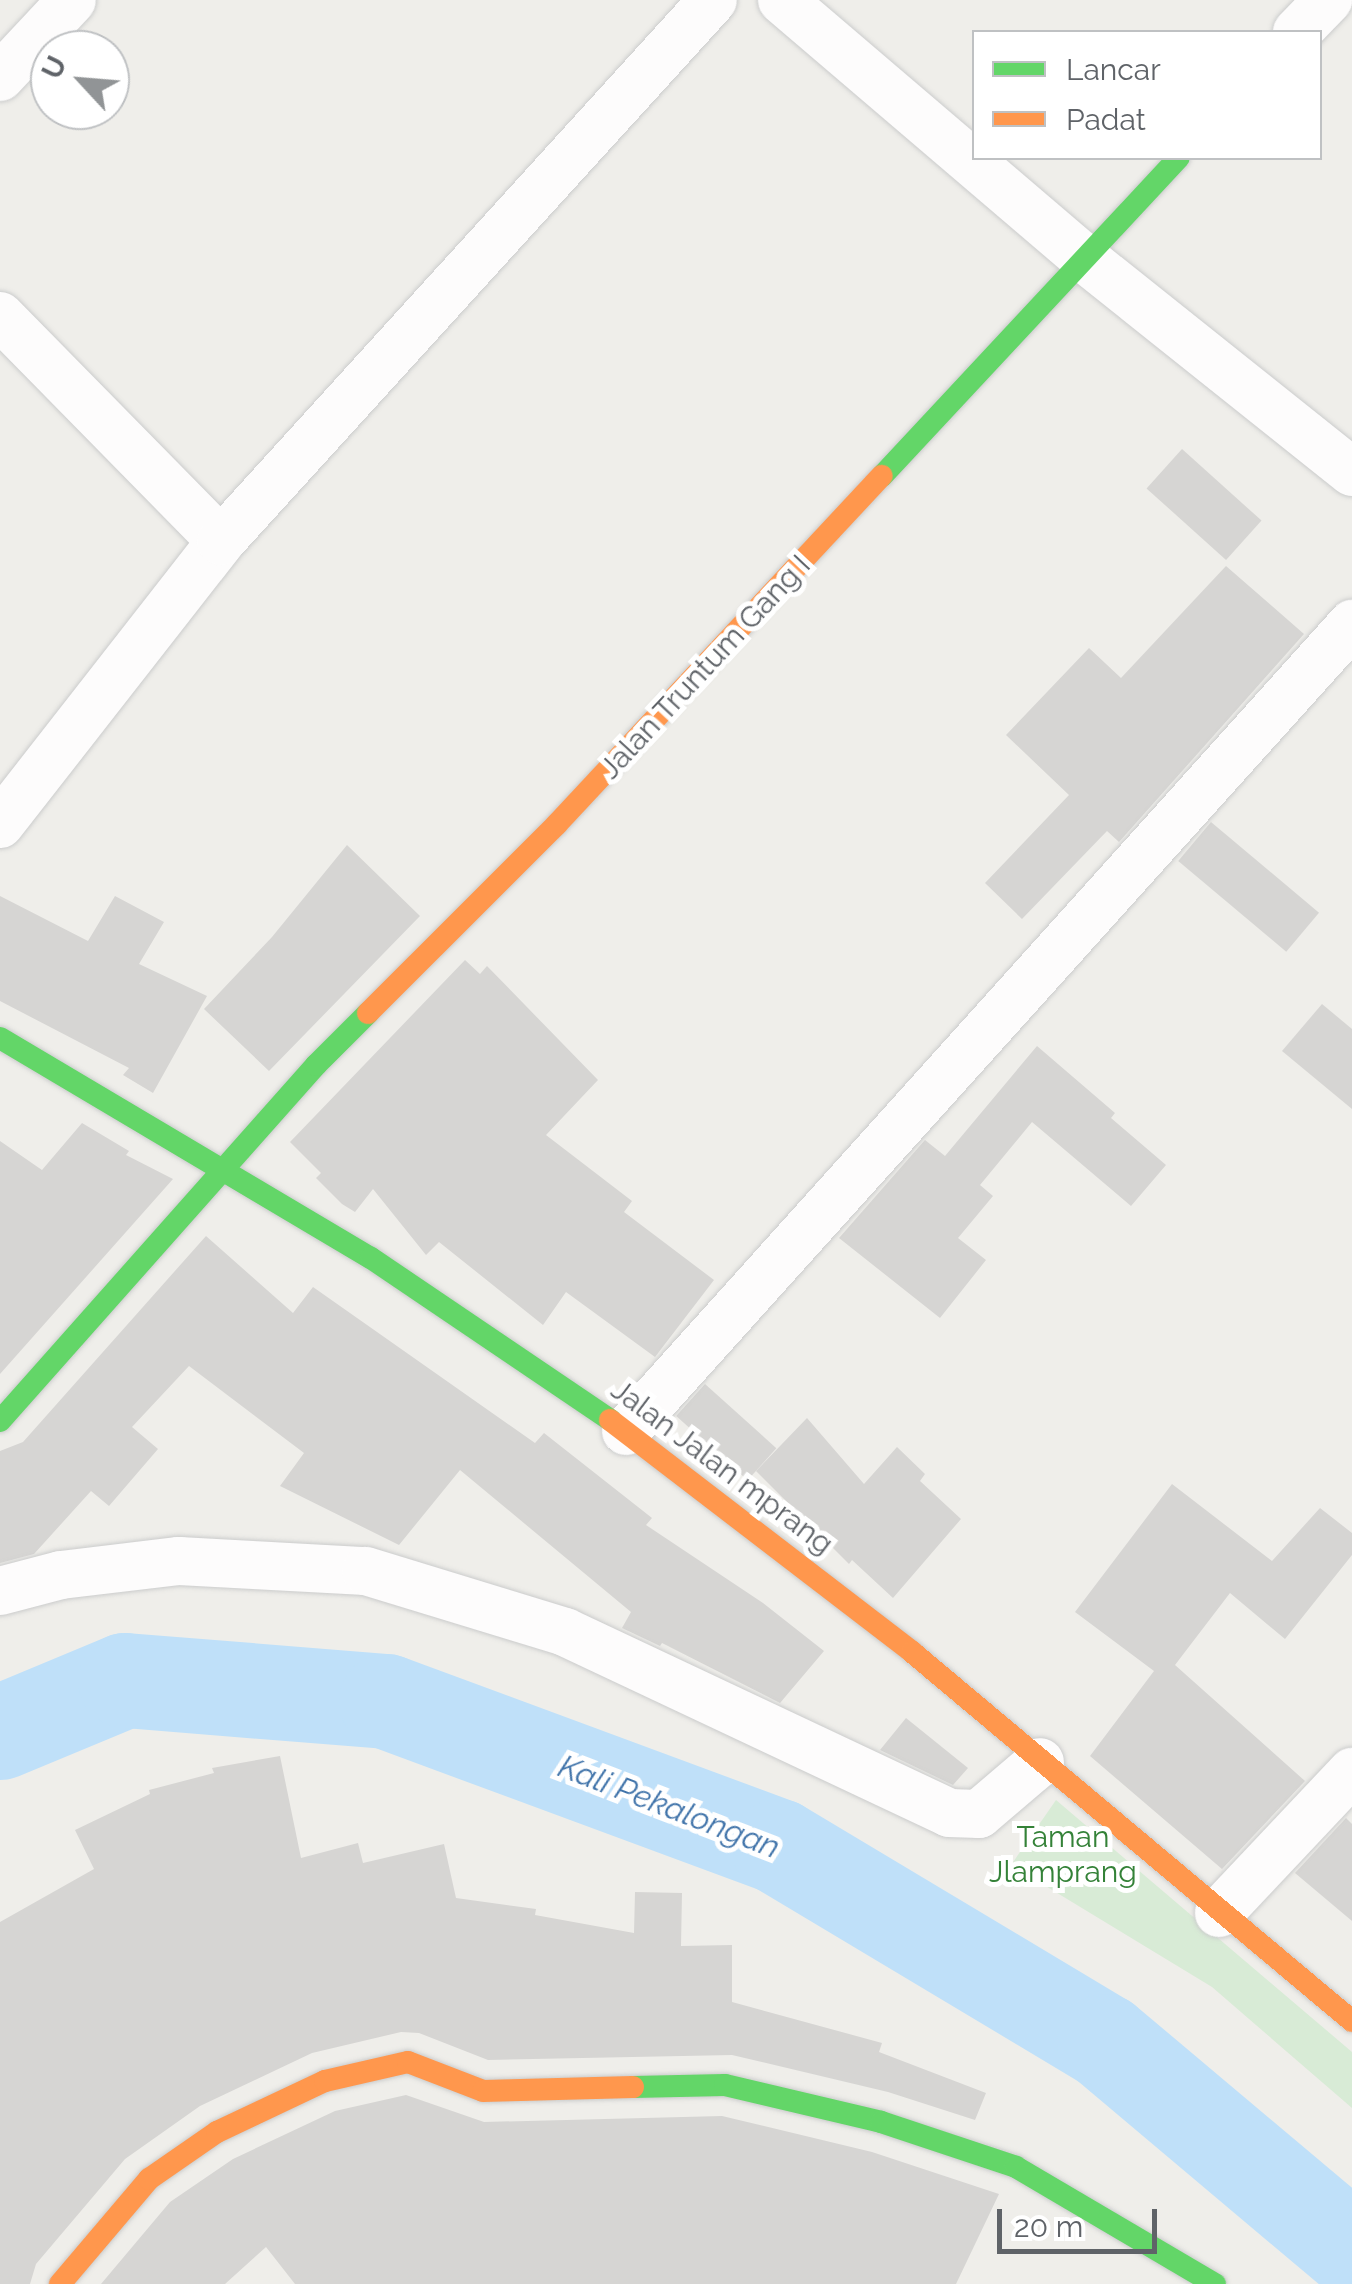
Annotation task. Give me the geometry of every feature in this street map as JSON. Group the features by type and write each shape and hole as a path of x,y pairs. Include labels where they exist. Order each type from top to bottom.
{"street":[{"path":"0,77 72,0"},
{"path":"0,824 221,541 713,0"},
{"path":"782,0 972,159"},
{"path":"1300,30 1328,0"},
{"path":"973,160 1084,258 1352,472"},
{"name":"Jalan Truntum Gang I","path":"0,1421 316,1065 557,824 1049,302 1084,258 1177,160"},
{"path":"0,316 221,541"},
{"path":"626,1431 1352,624"},
{"name":"Jalan Jalan mprang","path":"0,1038 449,1308 626,1431 802,1564 1352,2021"},
{"path":"0,1592 61,1575 179,1562 366,1572 565,1632 949,1813 980,1814 1040,1762"},
{"path":"1218,1913 1352,1772"},
{"path":"60,2284 148,2180 217,2132 326,2081 408,2062 483,2090 725,2085 881,2122 1016,2167 1215,2284"}],"green space":[{"name":"Taman Jlamprang","path":"1056,1800 1352,2052 1352,2108 1212,1987 1011,1865"}],"building":[{"path":"1182,449 1262,521 1226,560 1147,488"},
{"path":"1226,566 1304,634 1119,842 1107,831 1022,919 985,883 1069,795 1006,735 1089,648 1121,678"},
{"path":"1211,822 1319,913 1286,952 1178,861"},
{"path":"347,845 420,916 269,1071 204,1009 272,937"},
{"path":"0,896 88,941 115,896 164,922 139,964 207,996 153,1093 123,1075 129,1068 0,1001"},
{"path":"465,960 480,974 487,966 598,1080 546,1135 632,1201 624,1212 714,1280 655,1357 566,1292 543,1325 439,1242 426,1255 373,1189 355,1212 342,1204 316,1178 321,1173 290,1142"},
{"path":"1322,1004 1352,1029 1352,1109 1282,1051"},
{"path":"1037,1046 1115,1113 1111,1118 1166,1165 1131,1206 1032,1122 980,1185 993,1196 958,1238 986,1260 940,1318 839,1238 925,1140 945,1156"},
{"path":"82,1123 129,1151 126,1155 173,1179 0,1374 0,1141 42,1170"},
{"path":"206,1236 293,1313 313,1287 535,1443 544,1433 652,1518 646,1525 763,1603 824,1651 780,1703 662,1643 660,1646 622,1628 631,1612 460,1470 399,1545 280,1486 304,1453 189,1366 132,1427 158,1449 109,1506 91,1491 34,1554 0,1563 0,1451 23,1442"},
{"path":"705,1384 776,1448 748,1480 676,1416"},
{"path":"807,1418 864,1484 897,1447 925,1474 920,1481 961,1519 893,1598 852,1560 849,1564 756,1471"},
{"path":"1172,1484 1272,1561 1320,1508 1352,1533 1352,1555 1285,1639 1230,1593 1175,1665 1305,1781 1222,1869 1090,1756 1154,1671 1075,1612"},
{"path":"906,1718 968,1768 953,1785 880,1750"},
{"path":"280,1756 301,1858 358,1843 363,1863 444,1844 456,1898 536,1909 535,1915 634,1933 635,1892 682,1893 681,1946 732,1945 732,2002 882,2043 879,2052 986,2093 975,2120 888,2092 732,2055 488,2060 419,2033 401,2032 312,2053 200,2106 125,2159 36,2264 30,2284 0,2284 0,1922 94,1869 75,1830 150,1794 149,1790 214,1773 212,1768"},
{"path":"1346,1818 1352,1824 1352,1921 1295,1873"},
{"path":"406,2095 484,2122 722,2116 872,2152 999,2194 956,2284 295,2284 266,2247 225,2284 101,2284 170,2202 233,2159 335,2111"}],"waterway":[{"name":"Kali Pekalongan","path":"0,1732 125,1680 386,1701 778,1846 1104,2041 1352,2250"}],"traffic: fast":[{"path":"882,476 1177,160"},
{"path":"0,1421 316,1065 368,1013"},
{"path":"0,1038 371,1258 610,1420"},
{"path":"633,2087 725,2085 881,2122 1016,2167 1215,2284"}],"traffic: slow":[{"path":"368,1013 557,824 882,476"},
{"path":"610,1420 912,1652 1352,2021"},
{"path":"60,2284 149,2179 217,2132 325,2081 408,2062 483,2091 633,2087"}]}
